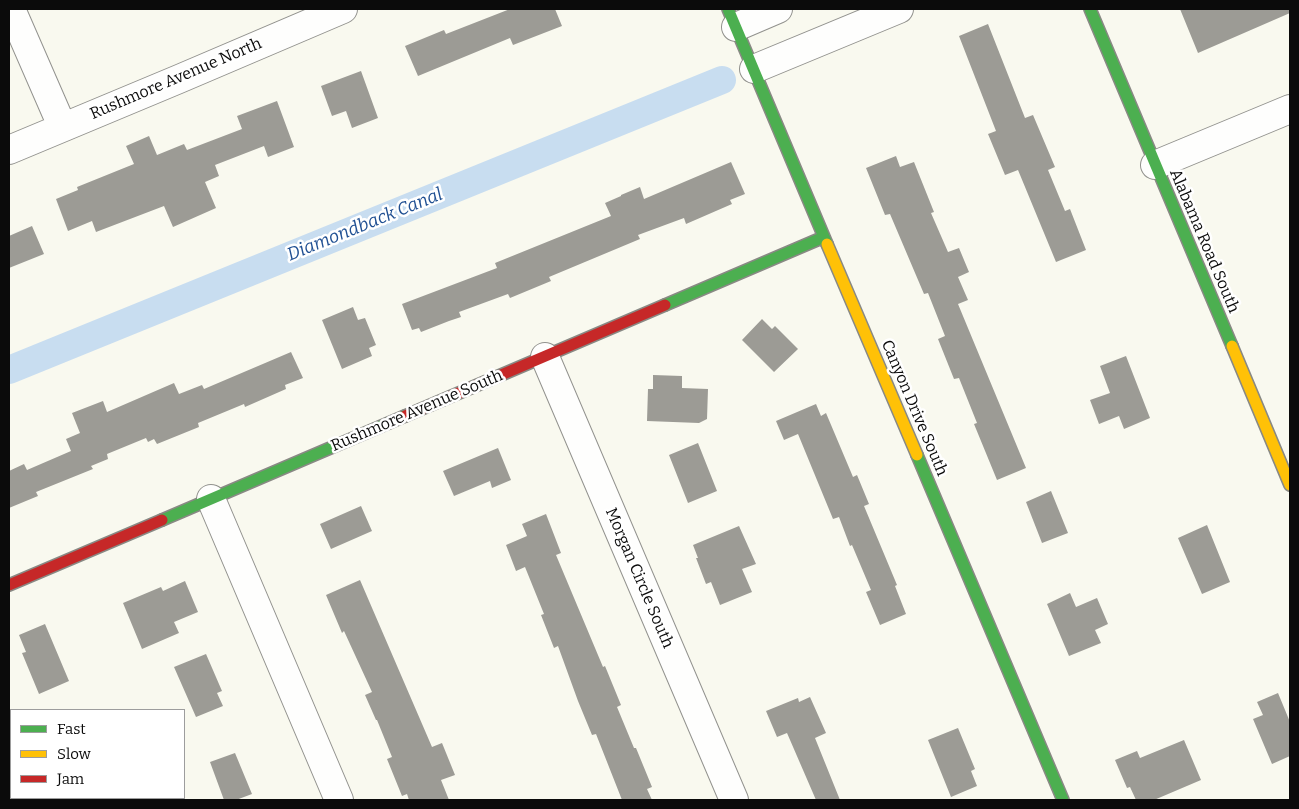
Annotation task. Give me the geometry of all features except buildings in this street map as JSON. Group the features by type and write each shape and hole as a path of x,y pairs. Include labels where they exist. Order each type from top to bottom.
{"street":[{"path":"11,9 62,126"},
{"name":"Rushmore Avenue North","path":"9,150 62,126 179,80 343,9"},
{"path":"732,18 778,9"},
{"path":"754,69 899,9"},
{"name":"Alabama Road South","path":"1090,9 1154,166 1290,485"},
{"name":"Canyon Drive South","path":"732,18 1063,800"},
{"path":"1154,166 1290,108"},
{"name":"Rushmore Avenue South","path":"9,585 824,237"},
{"name":"Morgan Circle South","path":"545,357 734,800"},
{"path":"211,499 338,800"}],"waterway":[{"name":"Diamondback Canal","path":"9,370 722,80"}],"traffic: fast":[{"path":"728,9 827,244"},
{"path":"1090,9 1232,346"},
{"path":"665,305 824,237"},
{"path":"162,520 405,416"},
{"path":"917,455 1063,800"}],"traffic: slow":[{"path":"827,244 917,455"},
{"path":"1232,346 1290,485"}],"traffic: jam":[{"path":"405,416 665,305"},
{"path":"9,585 162,520"}]}
